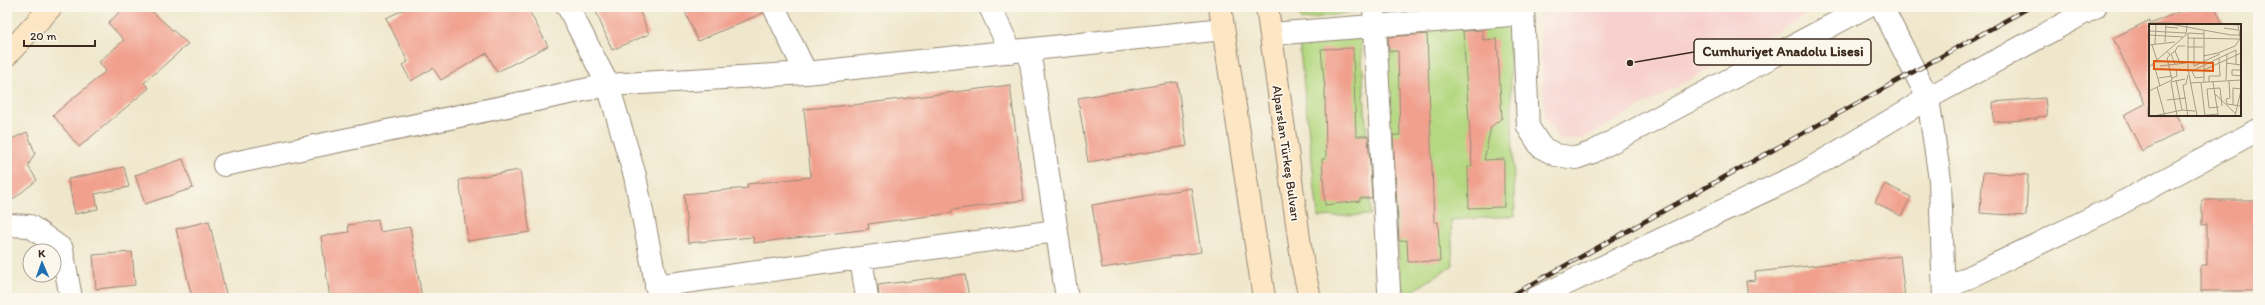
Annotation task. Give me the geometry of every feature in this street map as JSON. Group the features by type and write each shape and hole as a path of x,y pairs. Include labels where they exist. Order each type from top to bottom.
{"main road":[{"path":"7,55 51,7"},
{"path":"1220,7 1264,298"},
{"name":"Alparslan Türkeş Bulvarı","path":"1267,7 1303,267 1310,298"}],"street":[{"path":"568,7 608,85 635,176 658,292 861,258 1056,231"},
{"path":"774,7 806,73"},
{"path":"990,7 1020,51 1056,231 1067,298"},
{"path":"1271,34 1375,16 1523,11 1528,127 1541,146 1556,155 1576,158 1593,152 1866,7"},
{"path":"1882,7 1928,98 1940,180 1944,293 2112,208 2258,130"},
{"path":"1536,298 1803,173 1928,98 2095,7"},
{"path":"1375,16 1389,290"},
{"path":"224,165 608,85 806,73 1223,29"},
{"path":"7,225 30,226 62,249 71,298"},
{"path":"861,258 867,298"}],"shaded area":[{"path":"1538,7 1821,7 1582,139 1560,140 1545,119"}],"green space":[{"path":"1298,7 1360,7 1361,11 1301,20"},
{"path":"1385,7 1470,7 1385,16"},
{"path":"1509,20 1515,216 1451,220 1453,265 1402,298 1380,29"},
{"path":"1361,38 1371,215 1318,217 1299,42"}],"building":[{"path":"125,7 147,7 188,44 144,83 149,88 79,147 53,115 106,71 99,62 124,40 108,23"},
{"path":"409,7 527,7 548,46 497,72 487,53 441,80 433,68 411,81 402,65 408,62 386,18"},
{"path":"594,7 638,7 649,34 612,50"},
{"path":"683,7 762,7 763,13 698,41"},
{"path":"2190,7 2215,7 2223,24 2150,24"},
{"path":"2150,20 2149,116 2177,116 2184,130 2142,151 2124,115 2145,104 2113,38"},
{"path":"1483,30 1483,40 1497,39 1502,118 1491,127 1484,160 1504,159 1504,207 1469,208 1468,166 1472,166 1463,31"},
{"path":"1427,34 1434,222 1438,222 1440,261 1408,262 1407,240 1399,241 1393,135 1400,135 1398,51 1389,51 1388,37"},
{"path":"1353,48 1356,136 1368,136 1372,198 1360,198 1360,201 1325,205 1322,159 1326,159 1325,90 1321,49"},
{"path":"1177,82 1187,146 1088,162 1078,98"},
{"path":"1010,85 1024,200 952,210 952,213 868,224 869,229 754,243 753,237 688,243 684,194 748,188 747,184 811,177 804,109 861,104"},
{"path":"2045,98 2047,116 2037,117 2037,119 1994,122 1993,102"},
{"path":"27,132 35,153 28,166 37,180 7,204 7,141"},
{"path":"183,159 193,188 145,204 135,175"},
{"path":"124,167 129,187 95,194 98,209 75,214 68,179"},
{"path":"520,170 530,232 468,241 459,180"},
{"path":"1983,172 2028,175 2026,216 1980,213"},
{"path":"1885,184 1911,197 1901,216 1875,202"},
{"path":"1191,188 1201,252 1102,268 1092,205"},
{"path":"2202,200 2258,200 2258,291 2201,291 2201,265 2207,265 2207,224 2202,225"},
{"path":"378,220 380,232 410,227 422,298 330,298 321,236 349,232 348,225"},
{"path":"209,221 227,298 192,298 176,229"},
{"path":"132,252 135,285 96,289 93,255"},
{"path":"1900,256 1905,298 1748,298 1746,281 1756,280 1755,272"},
{"path":"965,274 969,298 879,298 878,285"}],"railway":[{"path":"1507,298 2030,7"}],"place":[{"name":"Cumhuriyet Anadolu Lisesi","path":"1630,63"}]}
